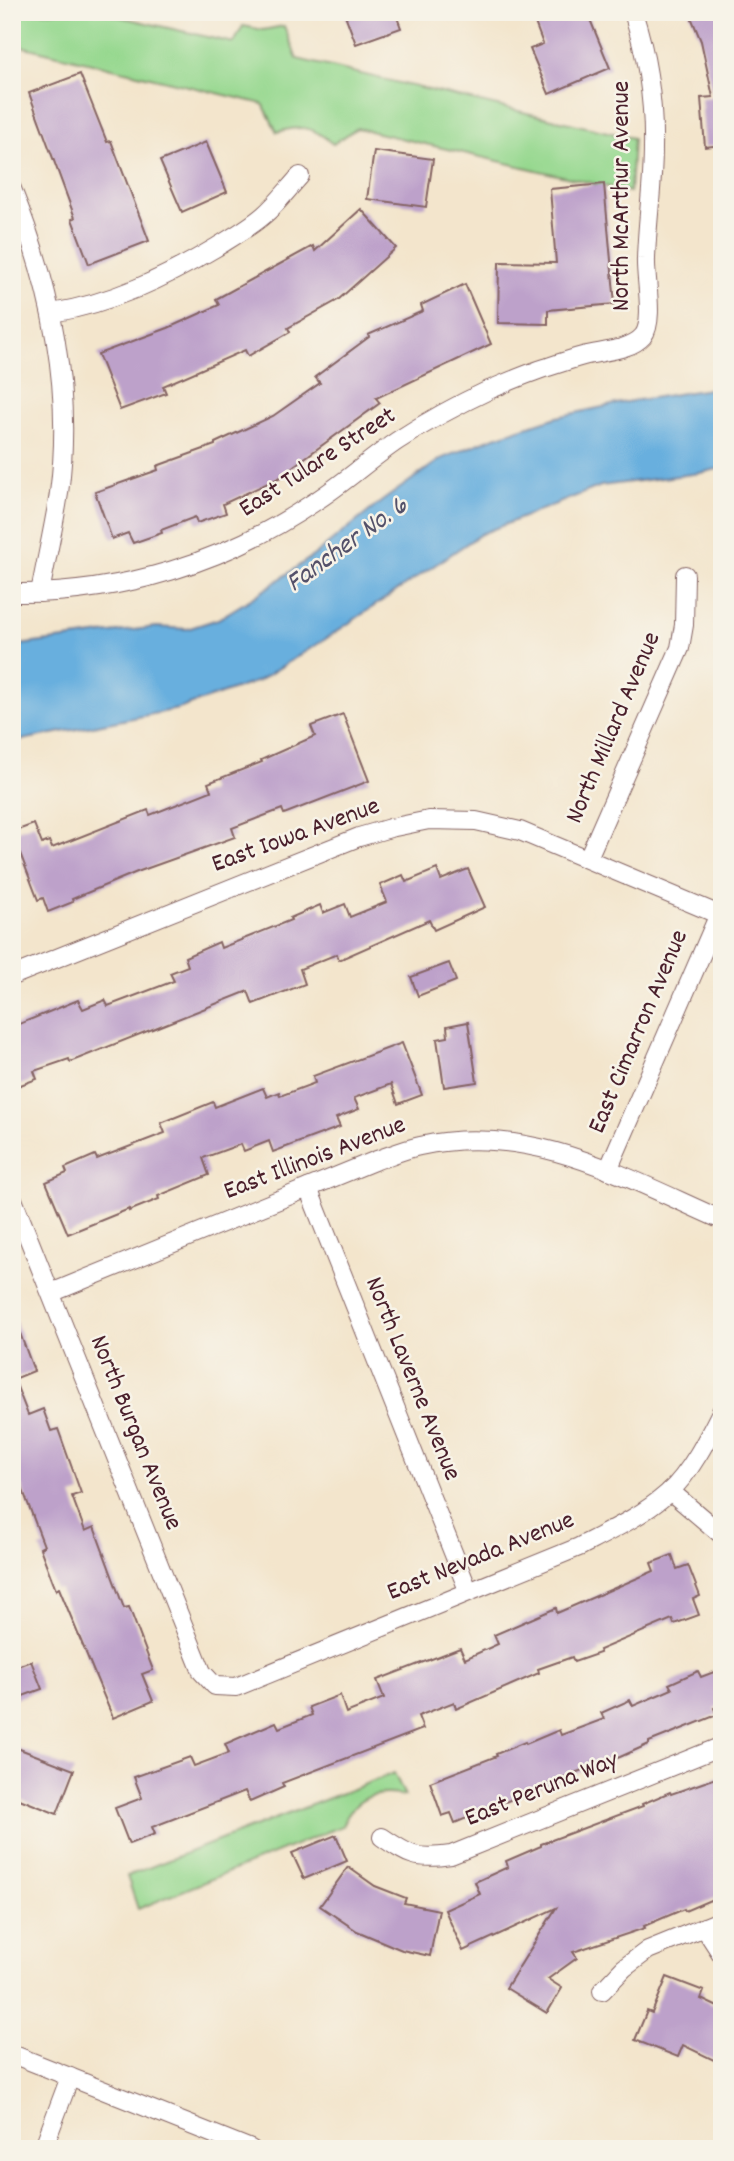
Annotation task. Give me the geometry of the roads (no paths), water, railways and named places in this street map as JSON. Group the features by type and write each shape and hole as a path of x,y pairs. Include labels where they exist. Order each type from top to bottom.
{"street":[{"name":"North McArthur Avenue","path":"634,12 646,60 653,148 646,259 650,315 648,328 642,338"},
{"path":"52,313 85,307 126,294 186,265 251,226 300,176"},
{"path":"12,189 33,243 52,313 60,371 63,443 59,492 40,593"},
{"name":"East Tulare Street","path":"12,593 97,589 159,575 217,555 273,528 317,501 398,440 442,414 490,390 544,369 584,355 627,346 642,338"},
{"name":"North Millard Avenue","path":"587,858 680,648 684,625 685,575"},
{"name":"East Iowa Avenue","path":"12,976 359,837 429,821 476,821 520,831 720,915"},
{"name":"East Cimarron Avenue","path":"608,1170 720,915"},
{"name":"East Illinois Avenue","path":"51,1293 374,1161 419,1146 463,1140 509,1141 554,1150 608,1170 722,1220"},
{"name":"North Laverne Avenue","path":"307,1188 468,1590"},
{"name":"North Burgan Avenue","path":"12,1197 202,1672 215,1686"},
{"name":"East Nevada Avenue","path":"215,1686 236,1687 468,1590 579,1547 628,1522 670,1491 710,1434 722,1410"},
{"path":"670,1491 722,1535"},
{"name":"East Peruna Way","path":"382,1837 404,1852 424,1859 451,1855 722,1746"},
{"path":"601,1991 624,1968 648,1950 722,1920"},
{"path":"704,1927 722,1955"},
{"path":"12,2054 251,2149"},
{"path":"43,2149 70,2077"}],"water":[{"name":"Fancher No. 6","path":"722,387 722,468 601,486 481,534 258,681 178,709 12,742 12,646 156,627 187,629 218,619 317,553 382,501 441,459 492,438 557,417 626,402"}]}
